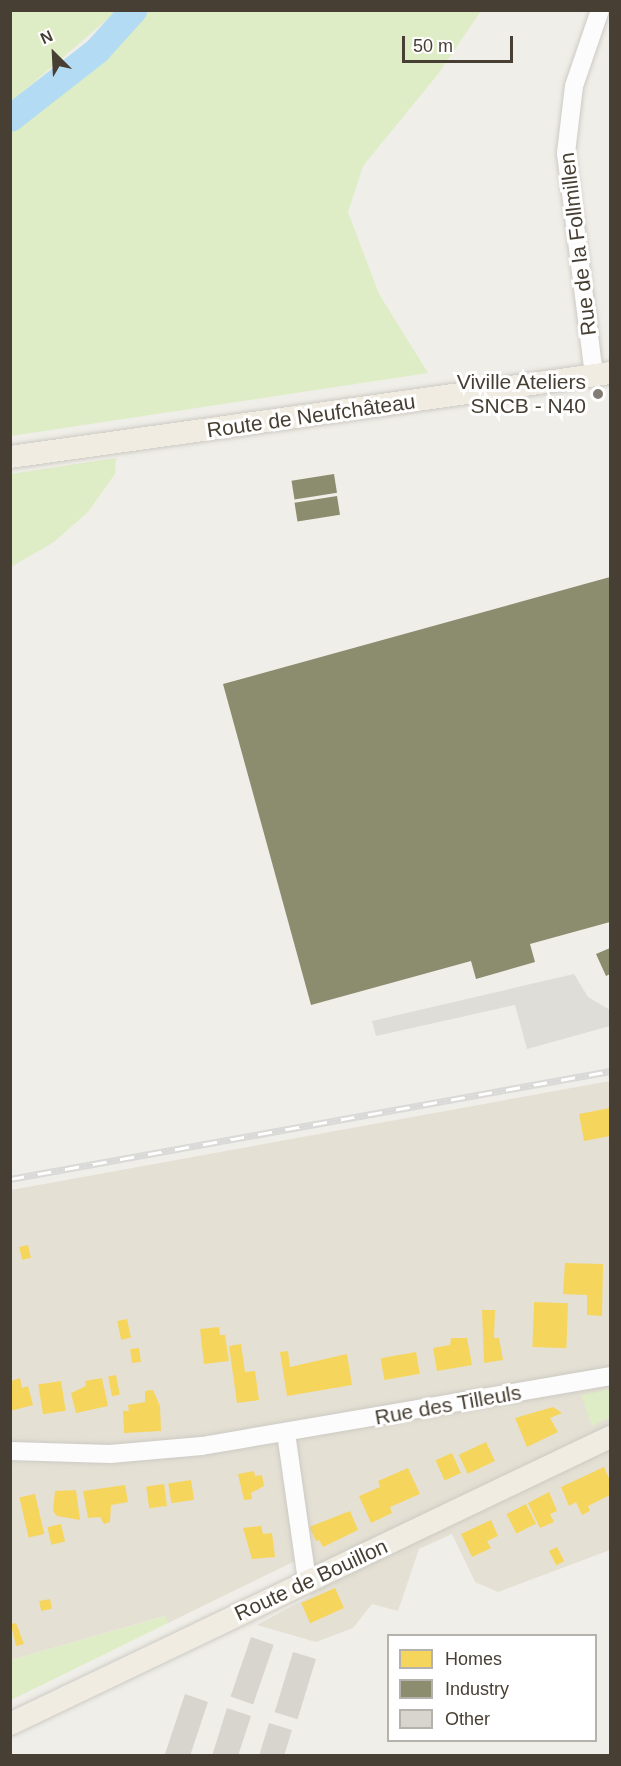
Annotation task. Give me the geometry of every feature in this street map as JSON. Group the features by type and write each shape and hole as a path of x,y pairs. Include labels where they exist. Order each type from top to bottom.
{"main road":[{"name":"Route de Neufchâteau","path":"10,457 602,374"},
{"name":"Route de Bouillon","path":"10,1724 610,1437"}],"street":[{"name":"Rue de la Follmillen","path":"600,10 574,86 566,153 602,374"},
{"name":"Rue des Tilleuls","path":"10,1451 157,1451 286,1433 610,1376"},
{"path":"286,1433 307,1581"}],"shaded area":[{"path":"574,974 588,997 610,1010 610,1026 527,1049 515,1005 376,1036 372,1021"},
{"path":"610,1081 610,1550 498,1592 475,1582 452,1534 419,1549 398,1611 372,1604 353,1628 316,1642 257,1625 311,1596 295,1561 168,1623 165,1616 11,1660 11,1190"}],"green space":[{"path":"11,10 117,10 117,11 11,102"},
{"path":"147,11 481,11 438,74 363,166 348,212 379,294 428,373 11,436 11,129 30,119 104,59"},
{"path":"116,458 115,474 88,512 54,542 11,567 11,474"},
{"path":"610,1389 610,1417 592,1426 581,1395"},
{"path":"166,1616 168,1623 11,1700 11,1660"}],"building: Homes":[{"path":"610,1108 610,1136 584,1141 579,1114"},
{"path":"28,1245 31,1258 22,1260 19,1247"},
{"path":"565,1263 603,1264 602,1316 587,1315 587,1295 563,1294"},
{"path":"534,1302 568,1303 566,1348 532,1347"},
{"path":"482,1310 495,1310 494,1338 499,1338 503,1360 484,1363"},
{"path":"127,1319 131,1338 121,1340 117,1321"},
{"path":"219,1327 220,1335 225,1335 229,1361 204,1364 200,1329"},
{"path":"451,1338 467,1338 472,1365 437,1371 433,1348 450,1345"},
{"path":"241,1344 245,1372 255,1371 259,1400 237,1403 229,1346"},
{"path":"139,1348 141,1362 132,1363 130,1349"},
{"path":"288,1351 290,1367 347,1354 352,1385 287,1396 280,1352"},
{"path":"416,1352 420,1374 384,1380 381,1358"},
{"path":"116,1375 120,1395 112,1396 108,1377"},
{"path":"20,1378 22,1388 28,1386 33,1405 10,1411 11,1381"},
{"path":"102,1378 108,1406 76,1413 71,1393 86,1386 85,1381"},
{"path":"61,1381 66,1411 43,1414 38,1385"},
{"path":"153,1390 160,1406 161,1431 124,1433 123,1411 129,1411 128,1405 145,1402 145,1391"},
{"path":"553,1407 562,1413 550,1418 558,1432 527,1447 515,1418"},
{"path":"486,1442 495,1461 468,1474 459,1455"},
{"path":"452,1453 461,1473 445,1480 436,1460"},
{"path":"604,1467 610,1481 610,1495 588,1506 590,1511 582,1515 576,1502 569,1506 561,1487"},
{"path":"408,1468 420,1494 390,1507 392,1513 371,1523 359,1496 380,1487 378,1481"},
{"path":"254,1471 255,1476 262,1475 264,1486 251,1493 252,1499 244,1500 238,1474"},
{"path":"191,1480 194,1500 171,1503 168,1484"},
{"path":"164,1484 167,1506 149,1508 146,1487"},
{"path":"125,1485 128,1502 111,1505 110,1522 104,1524 100,1517 88,1518 83,1491"},
{"path":"76,1490 80,1520 57,1516 53,1511 55,1491"},
{"path":"549,1492 557,1511 550,1514 554,1522 540,1528 528,1503"},
{"path":"35,1494 44,1534 29,1538 19,1498"},
{"path":"526,1504 536,1524 516,1534 506,1514"},
{"path":"350,1511 358,1530 323,1547 319,1540 316,1541 309,1527"},
{"path":"491,1520 498,1536 487,1541 491,1548 472,1557 461,1534"},
{"path":"61,1524 65,1542 51,1545 47,1527"},
{"path":"261,1526 263,1534 272,1533 275,1557 252,1559 243,1528"},
{"path":"557,1547 564,1561 556,1565 549,1551"},
{"path":"335,1588 344,1608 310,1623 301,1603"},
{"path":"50,1599 52,1609 41,1611 39,1601"},
{"path":"16,1623 24,1644 16,1646 11,1624"}],"building: Industry":[{"path":"334,474 337,493 295,499 292,481"},
{"path":"337,496 340,515 298,521 295,503"},
{"path":"610,577 610,922 530,944 535,962 476,979 471,961 311,1005 223,684"},
{"path":"610,948 610,974 606,976 596,954"}],"building: Other":[{"path":"251,1637 274,1645 253,1704 230,1697"},
{"path":"293,1652 316,1659 298,1719 275,1712"},
{"path":"185,1694 208,1702 190,1756 169,1756 165,1754"},
{"path":"227,1708 251,1716 238,1756 212,1756"},
{"path":"269,1723 292,1730 284,1756 259,1756"}],"waterway":[{"path":"10,118 97,50 133,10"}],"railway":[{"path":"10,1179 610,1071"}],"place":[{"name":"Viville Ateliers SNCB - N40","path":"598,394"}]}
